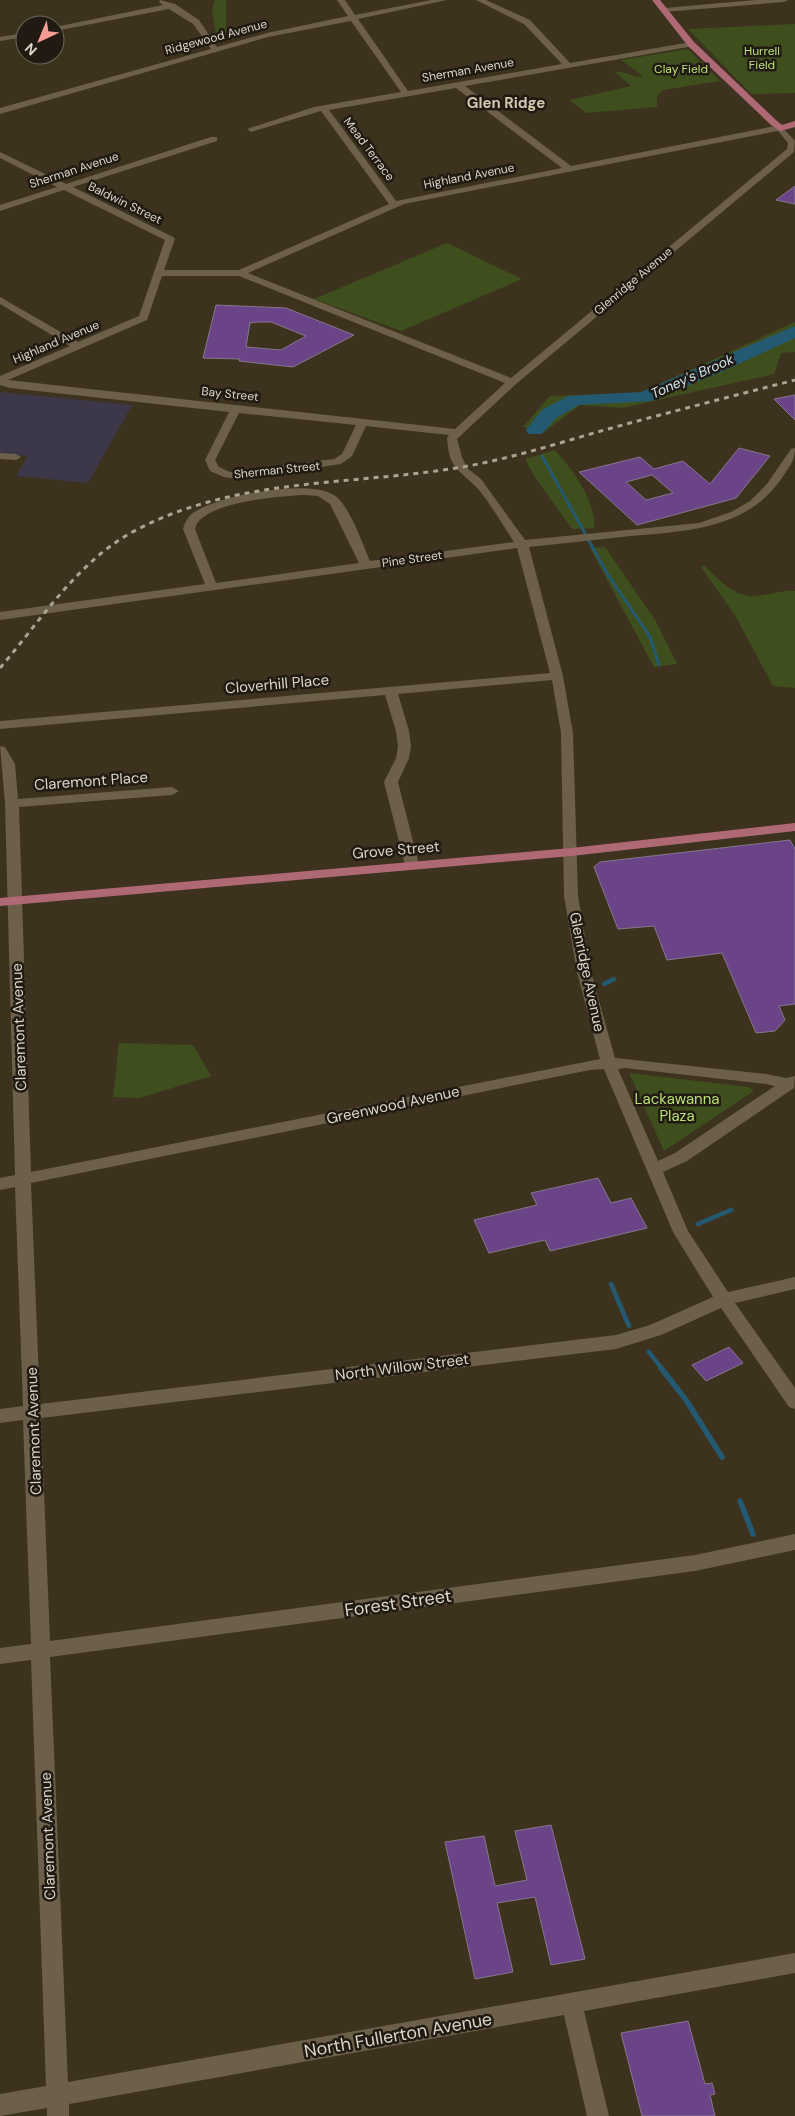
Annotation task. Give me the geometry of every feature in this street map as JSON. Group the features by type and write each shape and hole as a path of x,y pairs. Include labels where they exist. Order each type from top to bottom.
{"main road":[{"path":"656,0 691,44 780,128"},
{"name":"Highland Avenue","path":"780,128 795,124"},
{"name":"Grove Street","path":"8,901 571,852 795,827"}],"street":[{"path":"160,0 196,22 219,48"},
{"path":"341,0 406,94"},
{"name":"Ridgewood Avenue","path":"0,111 255,38 443,0"},
{"path":"480,0 527,22 568,66"},
{"path":"664,10 784,0"},
{"path":"65,27 172,6"},
{"path":"0,39 15,37"},
{"name":"Sherman Avenue","path":"251,129 323,108 691,44"},
{"path":"458,85 569,169"},
{"name":"Mead Terrace","path":"323,108 395,205"},
{"name":"Highland Avenue","path":"158,273 240,273 395,205 780,128"},
{"name":"Glenridge Avenue","path":"780,128 792,143 791,150 512,382 452,438 454,454 469,478 477,481 522,544 557,676 567,733 571,896 584,972 608,1062 681,1232 795,1402"},
{"name":"Sherman Avenue","path":"0,208 62,186 214,139"},
{"name":"Baldwin Street","path":"0,155 170,239 143,318 121,327"},
{"path":"240,273 512,382"},
{"path":"0,300 77,346"},
{"name":"Highland Avenue","path":"0,380 121,327"},
{"name":"Bay Street","path":"0,380 10,384 458,433"},
{"name":"Sherman Street","path":"236,408 211,457 211,465 220,473 237,476 337,462 346,456 363,422"},
{"name":"Pine Street","path":"0,616 522,544 691,528 735,514 764,495 795,451"},
{"path":"0,456 16,457"},
{"name":"Sherman Street","path":"212,586 189,529 190,521 199,514 227,504 296,491 316,491 331,498 366,565"},
{"name":"Cloverhill Place","path":"0,725 557,676"},
{"path":"390,690 405,745 404,756 394,772 391,782 412,865"},
{"name":"Claremont Avenue","path":"0,750 8,764 12,803 8,901 33,1412 58,2116"},
{"name":"Claremont Place","path":"12,803 172,791"},
{"name":"Greenwood Avenue","path":"0,1184 608,1062 792,1082"},
{"path":"654,1170 681,1156 792,1082"},
{"name":"North Willow Street","path":"0,1416 616,1342 649,1332 725,1299 795,1283"},
{"name":"Forest Street","path":"0,1656 695,1563 795,1542"},
{"name":"North Fullerton Avenue","path":"0,2105 795,1963"},
{"path":"572,2004 598,2116"}],"shaded area":[{"path":"0,392 132,405 88,483 16,476 28,456 0,453"}],"green space":[{"path":"215,0 226,0 226,40 217,41 212,10"},
{"name":"Hurrell Field","path":"795,24 795,93 751,94 688,29"},
{"name":"Clay Field","path":"688,49 720,81 663,90 657,96 657,107 586,113 570,100 631,86 615,72 639,77 643,76 621,60"},
{"path":"447,243 522,279 401,331 314,299"},
{"path":"795,322 795,352 781,353 774,374 622,408 580,405 544,432 523,427 550,396 640,393"},
{"path":"555,450 582,486 591,507 594,528 572,529 536,479 525,459"},
{"path":"605,547 655,620 677,664 654,667 590,548"},
{"path":"704,565 734,591 748,596 795,591 795,688 773,686 736,617 701,567"},
{"path":"119,1043 193,1045 211,1076 140,1098 113,1097"},
{"name":"Lackawanna Plaza","path":"629,1073 749,1087 754,1091 664,1151"}],"building":[{"path":"795,186 795,204 776,200"},
{"path":"216,305 286,308 354,335 293,367 239,361 240,359 203,358","holes":["271,322 306,336 281,350 246,347 250,323"]},
{"path":"795,395 795,420 774,399"},
{"path":"739,448 770,456 736,498 637,525 579,472 640,457 654,469 683,461 710,484","holes":["652,475 673,493 646,500 626,482"]},
{"path":"790,840 795,849 795,1004 779,1006 785,1020 775,1031 756,1033 722,953 667,960 654,926 618,929 594,867 600,862"},
{"path":"598,1178 611,1203 631,1198 647,1228 550,1251 545,1240 489,1253 474,1220 537,1205 531,1193"},
{"path":"729,1347 743,1363 706,1381 692,1365"},
{"path":"551,1825 585,1959 551,1965 535,1897 497,1903 513,1972 475,1979 445,1842 484,1836 495,1886 527,1880 515,1831"},
{"path":"688,2021 705,2084 712,2083 715,2094 710,2095 715,2116 642,2116 621,2033"}],"waterway":[{"name":"Toney's Brook","path":"535,430 549,414 575,400 644,397 715,368 795,331"},
{"name":"Toney's Brook","path":"542,456 608,575 650,637 659,665"},
{"name":"Toney's Brook","path":"604,984 614,979"},
{"path":"698,1224 731,1210"},
{"path":"611,1284 629,1326"},
{"path":"649,1352 662,1369"},
{"path":"661,1368 686,1400 722,1457"},
{"path":"740,1501 753,1534"}],"railway":[{"path":"0,668 63,591 97,556 138,529 177,512 217,500 258,491 468,466 521,454 655,416 795,380"}],"district":[{"name":"Glen Ridge","path":"506,103"}]}
